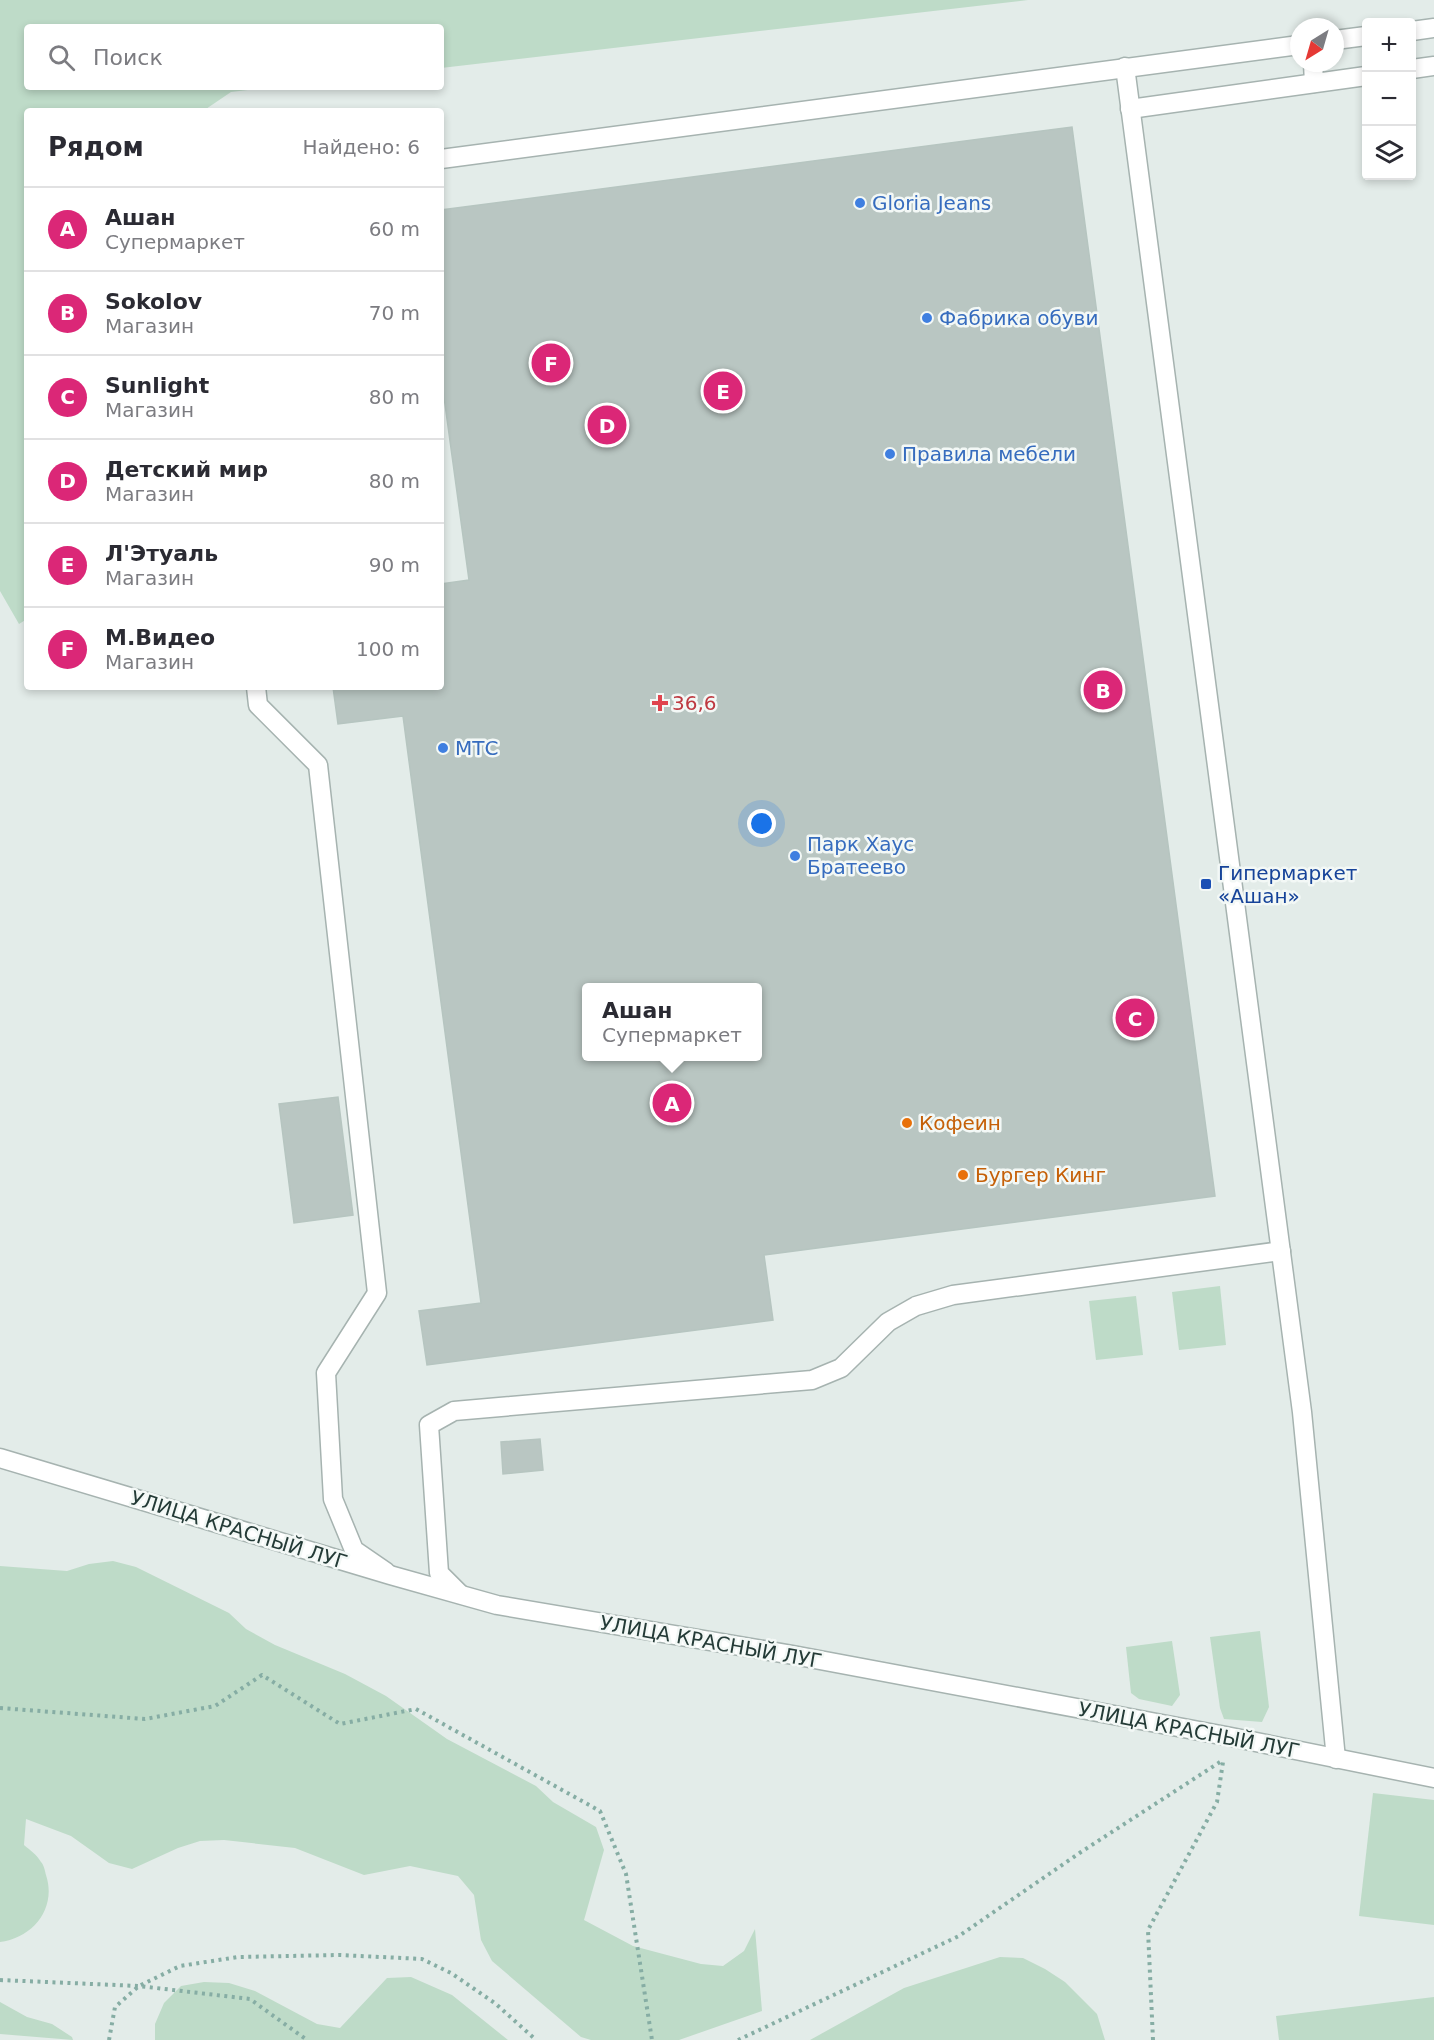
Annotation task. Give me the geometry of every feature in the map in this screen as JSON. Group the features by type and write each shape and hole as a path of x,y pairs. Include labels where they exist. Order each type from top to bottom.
{"street":[{"path":"1416,30 1434,28"},
{"path":"1344,39 1362,37"},
{"path":"444,159 1290,46"},
{"path":"1416,68 1433,66"},
{"path":"1125,67 1302,1412 1336,1759"},
{"path":"1313,72 1314,83"},
{"path":"1130,109 1362,77"},
{"path":"256,690 258,705 318,765 377,1293 326,1373 333,1499 354,1550 390,1575"},
{"path":"460,1594 439,1573 429,1425 454,1411 812,1380 841,1368 888,1322 916,1306 953,1295 1281,1251"},
{"name":"УЛИЦА КРАСНЫЙ ЛУГ","path":"0,1458 497,1605 793,1655 1226,1736 1434,1778"}],"path":[{"path":"0,1708 145,1719 215,1706 262,1675 340,1724 416,1709 600,1811 626,1874 652,2040"},
{"path":"738,2040 959,1936 1081,1852 1223,1760 1217,1802 1148,1930 1153,2040"},
{"path":"109,2040 115,2007 139,1986 180,1966 238,1957 340,1955 422,1959 451,1973 496,2004 536,2040"},
{"path":"0,1980 139,1986 250,1999 307,2040"}],"green space":[{"path":"0,0 1028,0 444,68 444,24 24,24 24,90 248,90 231,92 207,108 24,108 24,621 19,624 0,591"},
{"path":"1220,1286 1226,1345 1179,1350 1172,1292"},
{"path":"1136,1296 1143,1355 1096,1360 1089,1301"},
{"path":"113,1561 136,1567 229,1613 246,1629 275,1645 345,1674 386,1696 447,1739 536,1786 553,1802 596,1827 604,1850 584,1920 633,1946 701,1964 723,1966 744,1951 755,1929 762,2011 679,2040 591,2040 581,2037 492,1961 481,1940 474,1895 458,1876 410,1866 364,1875 295,1848 224,1840 200,1841 178,1848 132,1869 109,1863 71,1836 26,1819 24,1845 43,1865 49,1887 48,1899 45,1910 32,1928 12,1939 0,1942 0,1566 67,1571 89,1564"},
{"path":"1260,1631 1269,1707 1262,1722 1224,1719 1220,1708 1210,1637"},
{"path":"1172,1641 1180,1695 1172,1706 1139,1699 1131,1693 1126,1647"},
{"path":"1373,1793 1434,1800 1434,1925 1359,1916"},
{"path":"1000,1957 1023,1958 1065,1982 1097,2014 1105,2040 810,2040 904,1988"},
{"path":"411,1977 452,1995 508,2040 155,2040 155,2024 164,2003 181,1986 204,1982 229,1983 255,1991 317,2024 340,2028 387,1978"},
{"path":"1434,1997 1434,2040 1279,2040 1276,2016"},
{"path":"0,2002 27,2017 52,2024 73,2040 0,2034"}],"building":[{"name":"Парк Хаус Братеево","path":"1072,127 1215,1196 764,1255 773,1320 427,1365 419,1311 481,1303 403,716 338,724 333,690 444,690 444,584 469,580 444,397 444,210"},
{"path":"338,1097 353,1215 294,1223 279,1104"},
{"path":"540,1439 543,1470 503,1474 501,1442"}],"place":[{"name":"Gloria Jeans","path":"860,203"},
{"name":"Фабрика обуви","path":"927,318"},
{"name":"М.Видео","path":"551,363"},
{"name":"Л'Этуаль","path":"723,391"},
{"name":"Детский мир","path":"607,425"},
{"name":"Правила мебели","path":"890,454"},
{"name":"Sokolov","path":"1103,690"},
{"name":"36,6","path":"660,703"},
{"name":"МТС","path":"443,748"},
{"name":"Парк Хаус Братеево","path":"795,856"},
{"name":"Гипермаркет «Ашан»","path":"1206,884"},
{"name":"Sunlight","path":"1135,1018"},
{"name":"Ашан","path":"672,1103"},
{"name":"Кофеин","path":"907,1123"},
{"name":"Бургер Кинг","path":"963,1175"}]}
